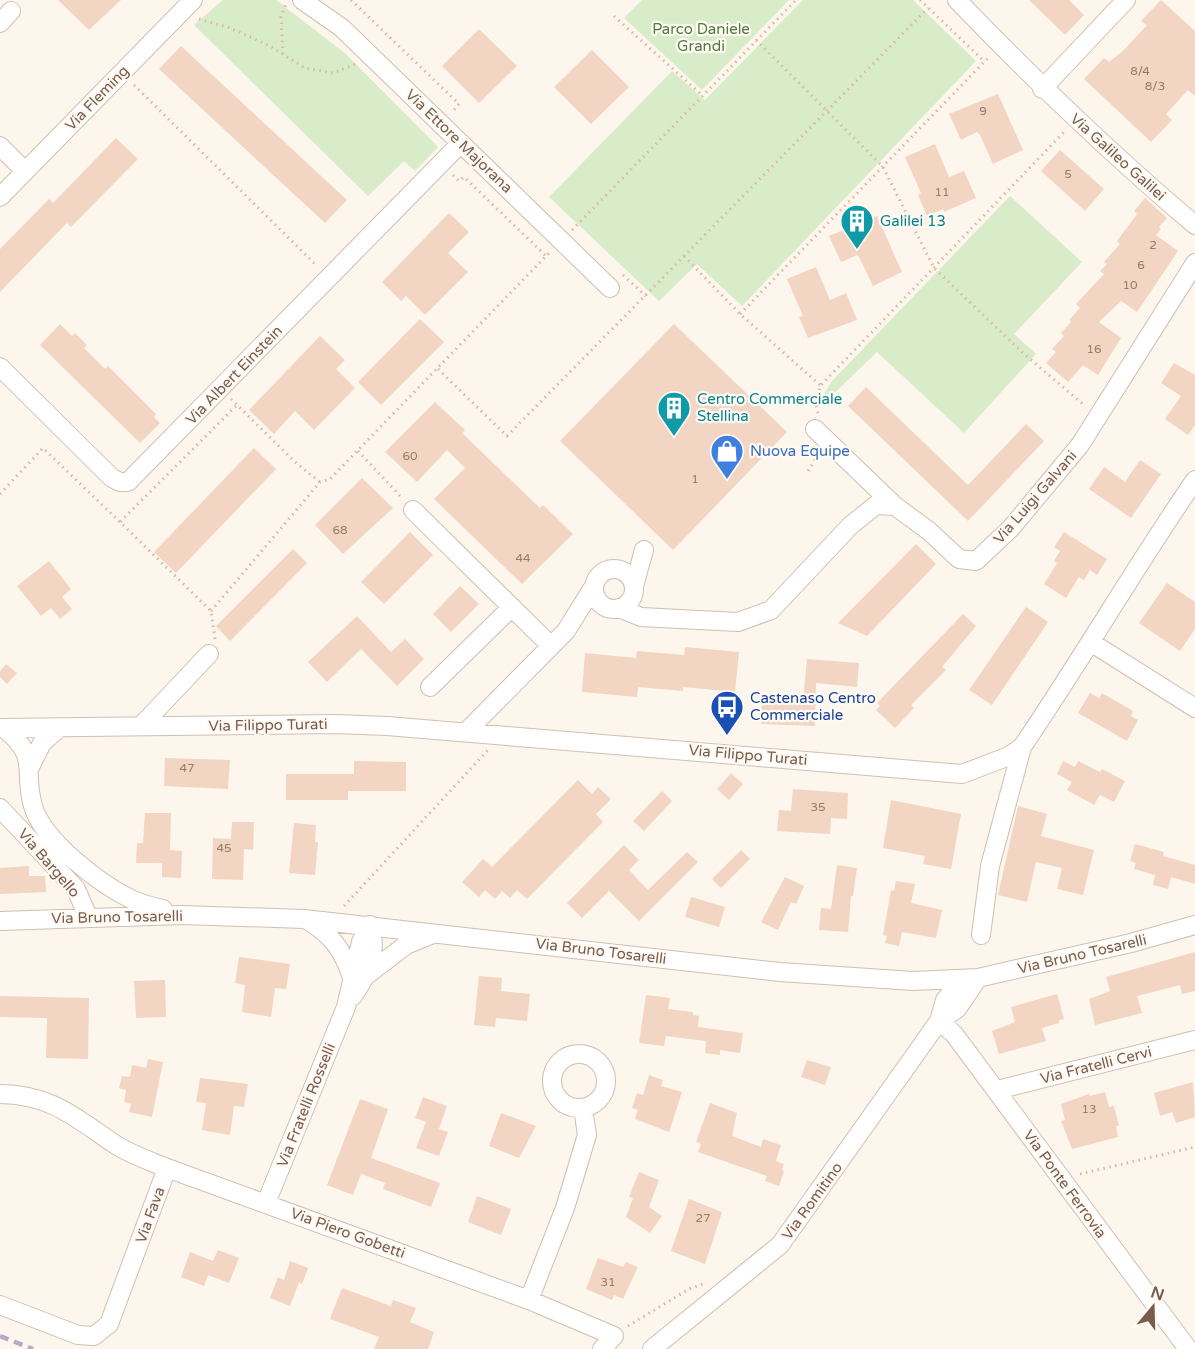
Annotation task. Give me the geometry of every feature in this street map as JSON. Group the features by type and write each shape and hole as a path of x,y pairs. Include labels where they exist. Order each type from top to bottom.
{"street":[{"name":"Via Fleming","path":"0,197 193,0"},
{"name":"Via Ettore Majorana","path":"302,0 330,18 367,52 447,117 461,143 610,288"},
{"name":"Via Galileo Galilei","path":"957,0 1042,89 1195,225"},
{"path":"1042,89 1126,0"},
{"name":"Via Albert Einstein","path":"0,367 112,478 120,482 128,482 461,143"},
{"path":"0,146 25,171"},
{"name":"Via Luigi Galvani","path":"895,506 929,531 959,559 976,561 1011,528 1080,446 1195,263"},
{"path":"820,434 895,506"},
{"name":"Via Filippo Turati","path":"981,935 990,866 1022,747 1092,643 1162,527 1195,480"},
{"path":"594,586 596,598 615,609 641,617 738,622 771,610 850,526 876,505 895,506"},
{"path":"413,510 551,646"},
{"path":"467,731 566,631 591,615 615,609 630,602 644,550 601,574 566,631"},
{"path":"614,568 625,571 634,591 650,612 665,618"},
{"path":"430,687 512,607"},
{"path":"1092,643 1195,708"},
{"path":"141,726 209,654"},
{"name":"Via Filippo Turati","path":"2,728 335,724 467,731 962,774 1009,756 1022,747"},
{"name":"Via Bargello","path":"2,728 23,747 30,767 30,793 42,825 96,878 135,901 183,915"},
{"name":"Via Bargello","path":"30,767 42,742 59,728"},
{"name":"Via Bargello","path":"0,808 76,889 88,917"},
{"name":"Via Bargello","path":"88,917 95,903 96,878"},
{"name":"Via Bruno Tosarelli","path":"0,921 183,915 304,919 438,932 826,977 913,981 969,979 1131,943 1195,925"},
{"path":"304,919 332,938 358,978"},
{"name":"Via Fratelli Rosselli","path":"266,1203 358,978 374,951 370,926"},
{"name":"Via Fratelli Rosselli","path":"358,978 406,945 438,932"},
{"name":"Via Romitino","path":"652,1349 780,1245 795,1228 939,1021 945,1000 969,979"},
{"path":"913,981 933,996 939,1021"},
{"name":"Via Ponte Ferrovia","path":"939,1021 954,1034 997,1090 1188,1349"},
{"name":"Via Fratelli Cervi","path":"997,1090 1195,1040"},
{"name":"Via Fava","path":"0,1094 36,1098 60,1106 133,1155 167,1168 109,1324 94,1336 78,1335 0,1305"},
{"path":"529,1300 565,1208 587,1135 583,1108"},
{"name":"Via Piero Gobetti","path":"167,1168 529,1300 608,1342"}],"path":[{"path":"283,54 281,17 289,0"},
{"path":"351,0 459,104 447,117"},
{"path":"920,0 984,62"},
{"path":"438,369 507,436 928,8"},
{"path":"614,16 703,96"},
{"path":"176,17 199,19 230,28 283,54 305,68 333,74 356,64 367,52"},
{"path":"756,40 883,167 934,268 1023,353 1098,417"},
{"path":"740,314 1000,45"},
{"path":"121,73 329,278"},
{"path":"808,471 817,460 820,434 815,402 821,385 1076,120"},
{"path":"441,163 459,181 464,177 546,256"},
{"path":"684,256 740,314 821,385"},
{"path":"211,611 320,482 295,462 220,389"},
{"path":"120,522 237,405"},
{"path":"0,494 43,448 211,611 216,634 215,648 209,654"},
{"path":"358,451 413,510"},
{"path":"352,911 340,910 503,734"},
{"path":"1060,1178 1195,1147"},
{"path":"608,1342 689,1288 716,1280 740,1278"}],"green space":[{"path":"223,0 276,0 346,54 438,147 415,171 404,161 368,196 194,25"},
{"name":"Parco Daniele Grandi","path":"642,0 789,0 702,90 624,18"},
{"path":"803,0 913,0 976,61 742,306 697,264 659,301 549,197 672,71 705,100"},
{"path":"1010,196 1082,262 1014,334 1036,354 964,433 877,352 823,404 824,394 832,381"}],"building":[{"path":"58,0 121,0 89,30"},
{"path":"1029,0 1069,0 1084,15 1065,35"},
{"path":"1161,0 1195,31 1195,96 1188,90 1166,114 1172,120 1151,142 1084,79 1104,58 1109,62 1124,50 1147,25 1141,21"},
{"path":"479,29 517,66 479,103 442,66"},
{"path":"181,46 347,200 325,223 159,69"},
{"path":"592,50 629,87 591,124 554,87"},
{"path":"998,94 1023,150 993,164 980,135 977,132 961,140 949,114"},
{"path":"116,138 138,159 71,227 67,223 0,292 0,249 49,199 53,203"},
{"path":"935,144 949,177 964,171 976,198 944,212 943,209 927,216 918,195 921,193 905,157"},
{"path":"1060,150 1104,189 1085,211 1041,171"},
{"path":"1145,198 1167,218 1159,227 1161,229 1156,235 1178,251 1137,312 1121,301 1099,322 1121,338 1098,375 1083,365 1068,382 1046,363 1056,352 1052,349 1064,336 1061,333 1071,322 1069,320 1080,308 1076,304 1104,274 1100,271 1107,264 1104,262 1120,244 1117,241 1137,214 1134,211"},
{"path":"449,213 469,232 448,253 468,272 425,315 406,296 401,301 382,282"},
{"name":"Galilei 13","path":"877,216 902,272 873,286 859,257 857,255 841,262 829,236"},
{"path":"816,267 830,300 846,293 857,320 808,338 799,317 803,316 787,279"},
{"path":"420,319 444,342 381,405 358,382"},
{"path":"60,324 72,336 75,333 87,345 84,348 105,369 108,366 156,414 154,417 160,423 140,443 40,345"},
{"name":"Centro Commerciale Stellina","path":"674,324 787,432 673,550 560,441"},
{"path":"320,336 345,360 336,369 355,388 314,430 295,411 274,434 249,410"},
{"path":"1174,363 1195,375 1195,425 1188,435 1165,419 1181,396 1161,383"},
{"path":"866,387 968,485 1026,424 1044,441 968,521 848,406"},
{"path":"435,402 465,430 462,433 540,508 543,505 573,534 522,584 434,499 465,468 447,450 417,482 385,452"},
{"path":"254,448 276,469 176,573 154,552"},
{"path":"1140,460 1161,474 1131,518 1089,489 1104,467 1125,482"},
{"path":"362,478 393,508 343,554 315,525"},
{"path":"410,532 433,555 384,604 361,582"},
{"path":"1064,532 1107,559 1097,575 1090,570 1084,580 1079,577 1066,598 1044,584 1057,563 1054,561 1060,551 1054,547"},
{"path":"916,544 936,564 867,636 838,623"},
{"path":"293,549 307,563 230,641 216,626"},
{"path":"49,561 71,589 62,597 72,609 60,619 51,608 41,616 17,586"},
{"path":"1167,583 1195,602 1195,629 1180,651 1139,623"},
{"path":"460,586 479,604 451,632 433,614"},
{"path":"1026,607 1048,622 992,705 969,690"},
{"path":"963,614 976,626 942,667 946,670 911,705 914,708 895,728 876,710 880,706 877,703"},
{"path":"357,616 391,652 405,639 424,659 397,686 361,649 327,682 308,662"},
{"path":"685,647 739,652 735,692 683,687 683,691 638,687 637,697 582,692 585,653 636,658 637,651 684,655"},
{"path":"807,659 859,663 857,687 816,683 815,726 761,724 762,699 803,701"},
{"path":"6,664 17,673 7,684 0,677 0,671"},
{"path":"1090,693 1099,698 1102,693 1133,711 1131,716 1138,720 1127,741 1078,713"},
{"path":"165,758 230,760 228,789 164,786"},
{"path":"354,761 406,762 406,791 348,791 348,800 286,800 286,774 354,774"},
{"path":"1063,761 1075,767 1078,761 1100,772 1102,769 1125,781 1114,802 1100,795 1094,805 1067,790 1072,782 1057,774"},
{"path":"731,773 743,784 729,800 717,789"},
{"path":"578,780 592,794 598,787 611,799 596,814 603,822 527,899 517,890 510,898 502,891 495,899 485,890 479,897 462,882 483,859 492,867"},
{"path":"793,789 848,793 847,819 831,818 830,834 777,831 779,810 791,811"},
{"path":"662,791 672,801 644,831 633,821"},
{"path":"891,800 961,814 951,869 923,864 925,856 883,848"},
{"path":"1018,806 1047,814 1041,836 1094,850 1083,895 1057,889 1062,868 1036,862 1027,902 998,895"},
{"path":"145,813 171,813 170,850 182,851 181,878 162,877 162,863 136,863 137,843 143,843"},
{"path":"232,822 254,822 253,850 244,849 243,880 212,879 213,838 231,839"},
{"path":"294,823 316,825 315,842 318,842 315,875 289,873"},
{"path":"1135,844 1164,852 1163,856 1195,865 1195,884 1171,877 1168,889 1153,885 1155,875 1134,869 1136,863 1130,861"},
{"path":"624,845 639,860 629,870 648,890 687,852 698,862 639,921 609,891 582,918 567,903"},
{"path":"741,850 750,859 721,888 712,879"},
{"path":"837,865 857,868 853,896 851,896 848,932 819,930 821,908 831,909"},
{"path":"29,866 29,876 45,876 46,892 0,894 0,868"},
{"path":"785,877 804,886 796,904 791,902 778,930 761,922"},
{"path":"896,881 915,884 911,903 942,910 936,938 902,932 899,946 885,943 887,936 883,935 891,890 894,891"},
{"path":"691,897 725,907 719,927 685,917"},
{"path":"1195,952 1195,991 1182,994 1180,985 1137,996 1142,1013 1095,1025 1089,999 1110,991 1106,977"},
{"path":"239,957 290,964 286,989 275,988 271,1017 242,1012 245,985 235,983"},
{"path":"479,976 502,978 501,991 530,994 527,1021 496,1018 495,1027 474,1025"},
{"path":"165,980 166,1017 136,1018 134,981"},
{"path":"1057,994 1064,1019 1059,1020 1059,1023 1042,1028 1046,1041 999,1054 992,1031 1015,1022 1011,1007"},
{"path":"646,995 670,998 668,1009 693,1012 693,1015 699,1016 698,1027 743,1033 740,1053 720,1050 720,1055 705,1053 706,1041 666,1036 664,1046 639,1043"},
{"path":"0,996 89,998 88,1059 46,1058 47,1018 0,1017"},
{"path":"148,1059 163,1062 152,1117 129,1112 131,1104 124,1102 126,1090 119,1088 122,1076 130,1077 132,1065 146,1068"},
{"path":"807,1060 831,1067 825,1085 801,1077"},
{"path":"649,1075 663,1080 661,1086 682,1092 669,1132 635,1119 638,1110 632,1108 637,1093 643,1095"},
{"path":"200,1078 248,1084 244,1107 234,1106 230,1135 202,1130 206,1103 196,1102"},
{"path":"1193,1082 1195,1117 1176,1123 1172,1112 1160,1116 1154,1093"},
{"path":"1105,1092 1109,1107 1114,1106 1119,1126 1116,1126 1118,1137 1072,1149 1061,1121 1065,1120 1061,1104 1089,1094 1090,1096"},
{"path":"423,1097 447,1106 439,1129 448,1132 439,1156 416,1148 426,1122 415,1118"},
{"path":"360,1099 388,1109 371,1158 440,1183 431,1207 383,1189 385,1183 361,1174 353,1195 327,1185"},
{"path":"710,1103 737,1113 732,1136 761,1147 763,1139 781,1145 776,1161 784,1164 782,1170 784,1171 779,1186 765,1181 767,1176 698,1152 701,1144 696,1142"},
{"path":"501,1113 536,1126 519,1158 489,1146"},
{"path":"639,1172 659,1180 649,1207 662,1216 650,1233 626,1217 633,1198 629,1197"},
{"path":"477,1196 511,1209 501,1235 468,1222"},
{"path":"689,1199 722,1212 705,1264 671,1251"},
{"path":"218,1250 239,1258 229,1283 208,1275 204,1286 181,1277 190,1252 213,1261"},
{"path":"598,1258 623,1267 626,1262 638,1267 623,1299 614,1295 612,1300 586,1289"},
{"path":"290,1261 308,1268 302,1284 299,1282 290,1306 270,1298 278,1277 284,1280"},
{"path":"342,1288 391,1306 393,1300 416,1308 410,1322 434,1332 428,1349 374,1349 379,1337 330,1319"}],"railway":[{"path":"0,1336 33,1349"}],"place":[{"name":"Galilei 13","path":"857,250"},
{"name":"Centro Commerciale Stellina","path":"674,437"},
{"name":"Nuova Equipe","path":"727,480"},
{"name":"Castenaso Centro Commerciale","path":"727,736"}]}
